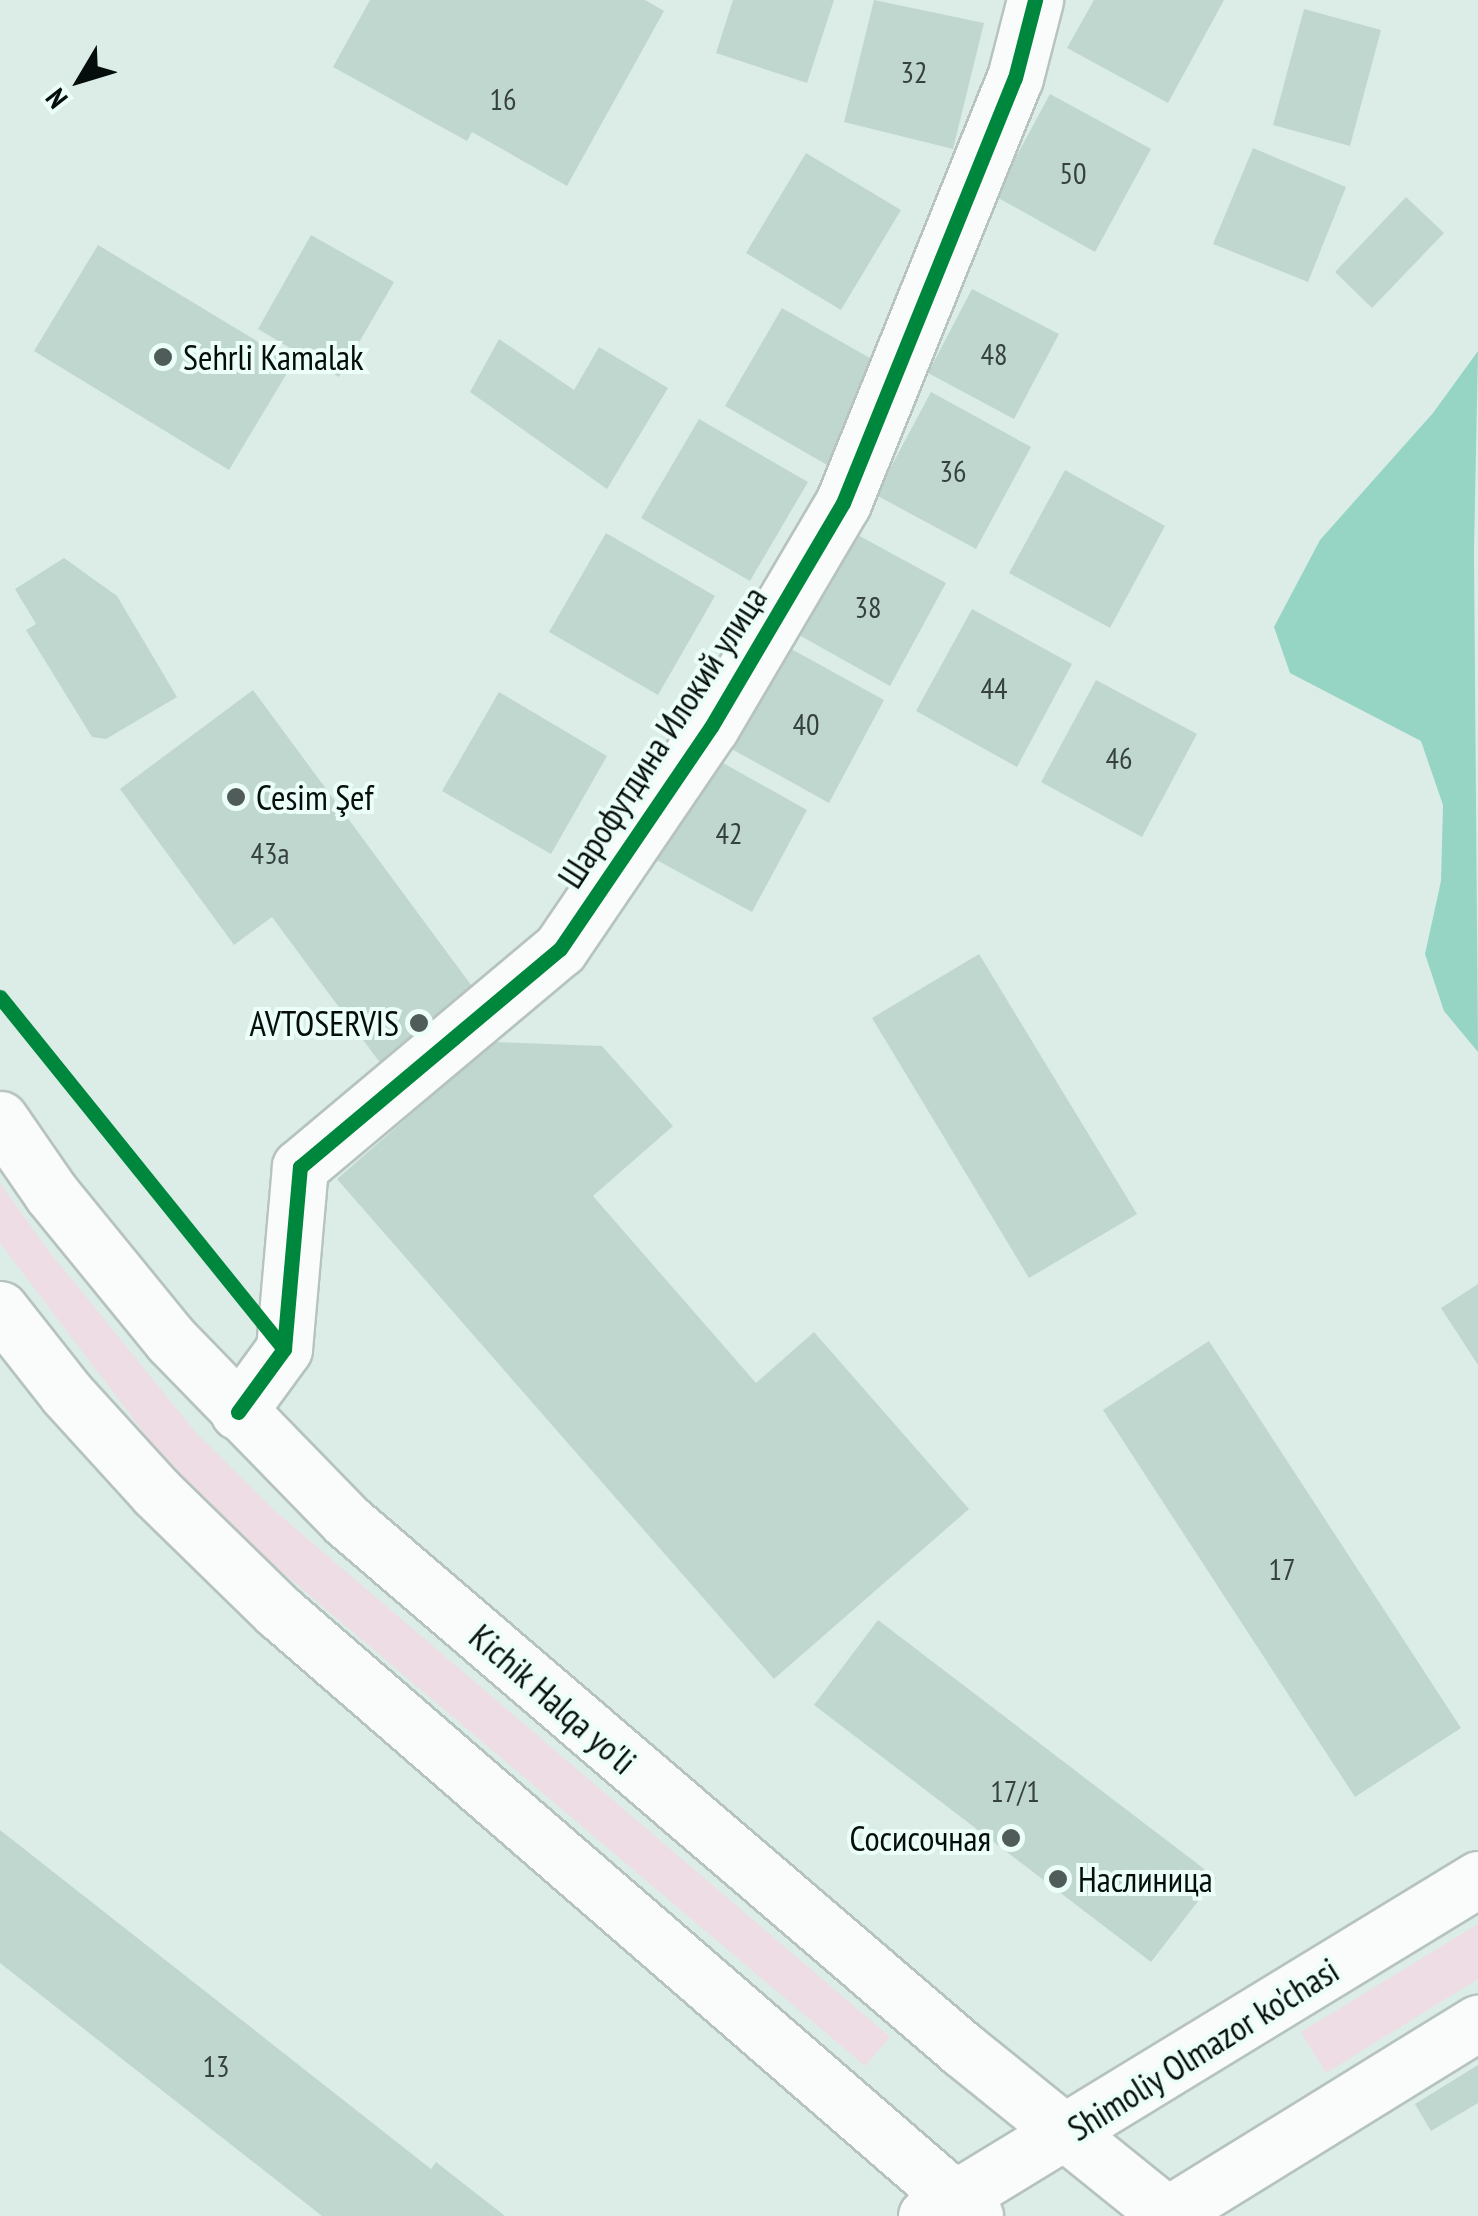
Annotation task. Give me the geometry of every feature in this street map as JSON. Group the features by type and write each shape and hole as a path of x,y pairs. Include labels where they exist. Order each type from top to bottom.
{"main road":[{"name":"Шарофутдина Илокий улица","path":"238,1412 284,1349 300,1166 560,949 710,727 843,504 1016,78 1035,0"},
{"name":"Kichik Halqa yo'li","path":"0,1119 105,1262 238,1412 347,1521 522,1675 1168,2216"},
{"path":"4,1321 157,1493 278,1612 952,2210"},
{"name":"Shimoliy Olmazor ko'chasi","path":"952,2210 1067,2134 1478,1879"},
{"path":"1168,2216 1478,2023"}],"shaded area":[{"path":"1478,351 1474,551 1478,1052 1444,1011 1425,954 1441,881 1443,805 1421,741 1290,673 1274,627 1320,540 1433,413"},
{"path":"0,1183 48,1250 198,1435 274,1510 890,2037 865,2066 243,1539 166,1462 0,1243"},
{"path":"1478,1924 1478,1979 1326,2073 1301,2032"}],"building":[{"path":"370,0 645,0 664,11 567,186 472,132 467,141 333,67"},
{"path":"733,0 834,0 807,83 716,53"},
{"path":"874,0 984,23 953,149 844,122"},
{"path":"1094,0 1224,0 1168,103 1067,48"},
{"path":"1304,9 1381,30 1350,146 1273,125"},
{"path":"1050,94 1151,149 1095,252 995,196"},
{"path":"1253,148 1346,187 1308,282 1213,244"},
{"path":"806,153 901,210 841,310 746,253"},
{"path":"1406,197 1444,233 1372,308 1335,272"},
{"path":"311,235 394,282 339,377 258,329"},
{"name":"Sehrli Kamalak","path":"98,245 293,363 229,470 34,351"},
{"path":"972,289 1059,334 1014,419 928,373"},
{"path":"782,308 891,370 834,469 725,406"},
{"path":"499,339 574,390 599,347 668,388 607,489 470,392"},
{"path":"931,392 1031,447 976,549 876,495"},
{"path":"699,419 808,482 750,581 641,518"},
{"path":"1065,470 1165,526 1110,628 1009,573"},
{"path":"845,528 946,583 890,686 790,630"},
{"path":"606,533 715,596 658,695 549,632"},
{"path":"64,558 117,596 177,697 106,739 92,737 26,630 36,624 15,589"},
{"path":"972,609 1072,664 1017,767 916,711"},
{"path":"784,645 884,700 829,803 728,747"},
{"path":"1096,680 1197,734 1142,837 1041,782"},
{"path":"253,690 477,993 381,1064 272,917 234,945 120,789"},
{"path":"499,692 607,756 551,854 442,791"},
{"path":"707,754 807,810 752,912 651,857"},
{"path":"979,954 1137,1214 1029,1278 872,1018"},
{"path":"494,1042 602,1046 673,1126 593,1196 756,1383 814,1332 969,1509 774,1679 337,1179"},
{"path":"1478,1284 1478,1365 1441,1308"},
{"path":"1209,1341 1461,1728 1355,1797 1103,1410"},
{"path":"878,1620 1216,1878 1151,1962 814,1705"},
{"path":"0,1830 431,2169 436,2162 505,2216 322,2216 0,1963"},
{"path":"1478,2065 1478,2103 1431,2131 1415,2104"}],"cycle path":[{"path":"238,1412 284,1349 300,1167 560,949 711,727 843,503 1015,78 1035,0"},
{"path":"0,997 284,1349"}],"place":[{"name":"Sehrli Kamalak","path":"163,357"},
{"name":"Cesim Şef","path":"236,797"},
{"name":"AVTOSERVIS","path":"419,1023"},
{"name":"Сосисочная","path":"1011,1838"},
{"name":"Наслиница","path":"1058,1879"}]}
